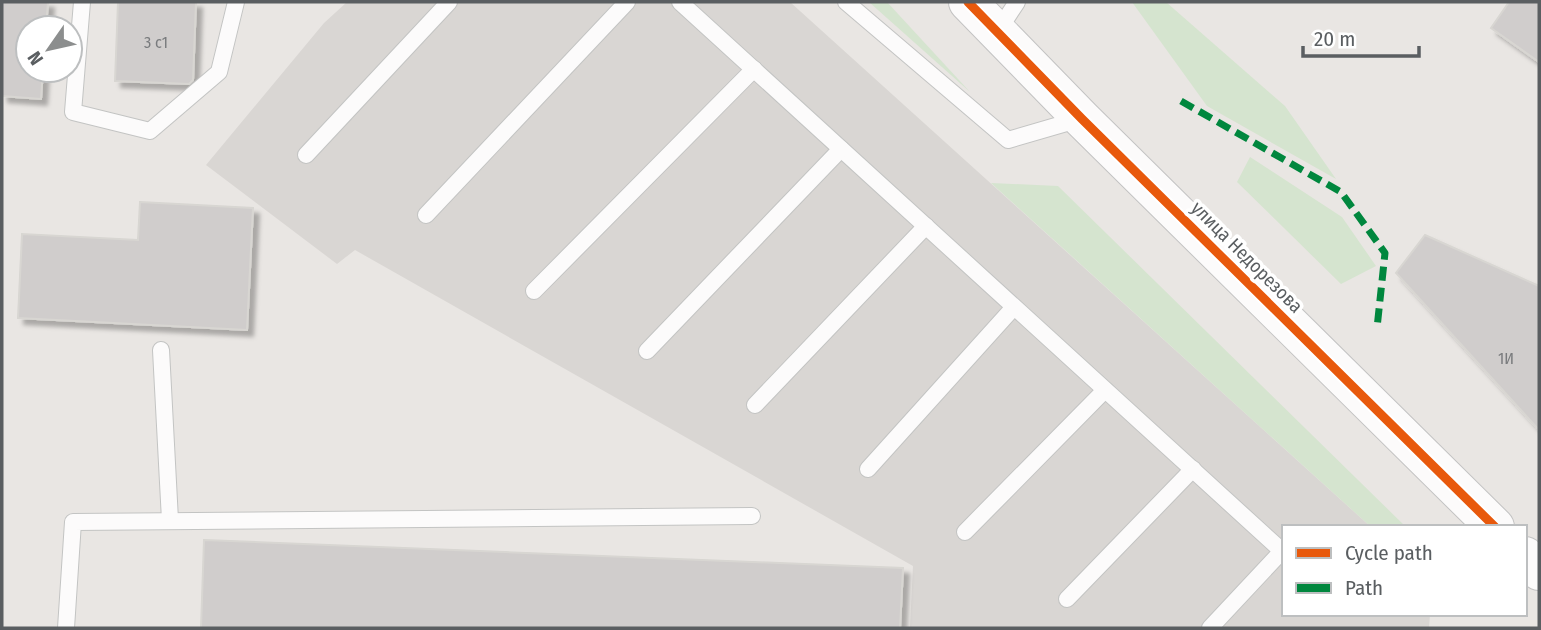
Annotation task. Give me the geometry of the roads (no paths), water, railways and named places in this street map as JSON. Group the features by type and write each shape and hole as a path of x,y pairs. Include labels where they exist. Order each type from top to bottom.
{"street":[{"name":"улица Недорезова","path":"987,9 1083,118 1493,525"}],"lane":[{"path":"82,2 73,112 150,131 219,72 236,2"},
{"path":"306,155 449,2"},
{"path":"426,215 627,2"},
{"path":"680,2 1282,551 1210,628"},
{"path":"846,2 1007,140 1083,118"},
{"path":"534,291 754,69"},
{"path":"647,351 841,149"},
{"path":"755,405 926,226"},
{"path":"868,469 1014,307"},
{"path":"161,350 170,520"},
{"path":"965,532 1105,390"},
{"path":"1067,599 1193,469"},
{"path":"66,628 73,522 752,516"}]}
